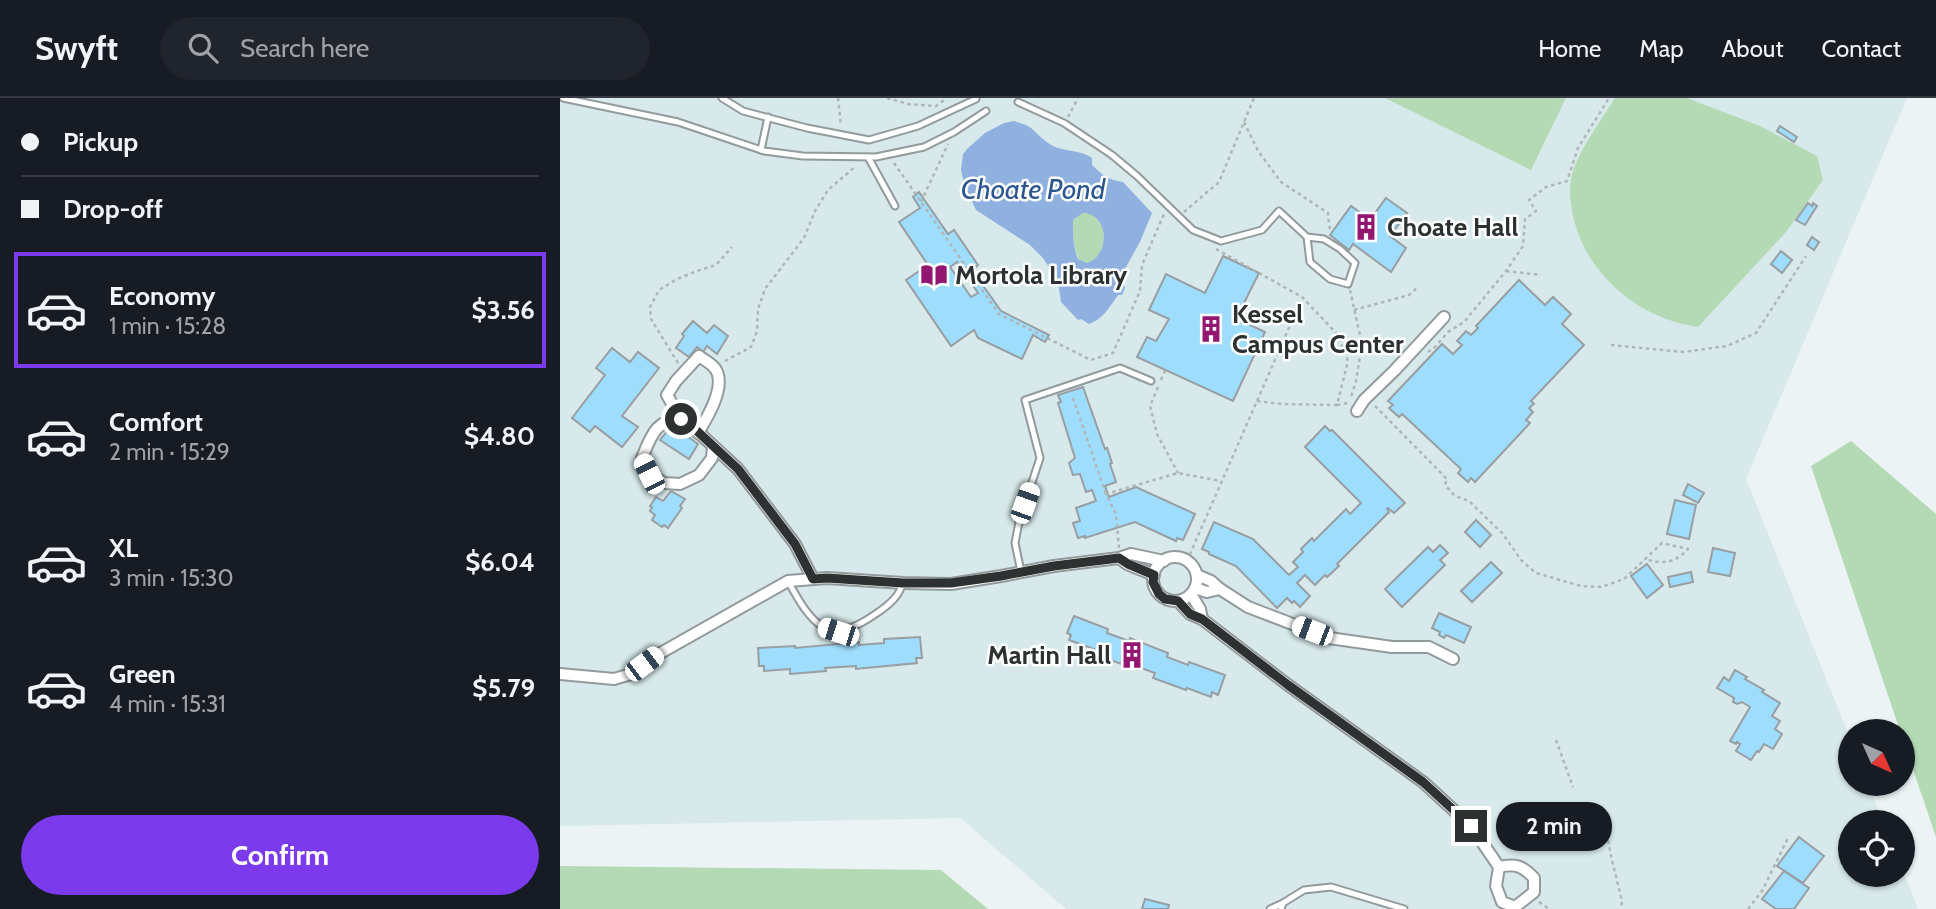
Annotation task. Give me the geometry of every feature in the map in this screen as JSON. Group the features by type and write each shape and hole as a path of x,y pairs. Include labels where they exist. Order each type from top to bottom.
{"street":[{"path":"1359,407 1444,317"},
{"path":"681,419 667,395 699,356 716,369 720,381 708,415 698,433"},
{"path":"713,447 712,458 699,475 680,484 664,483 649,474 642,458 656,429 670,419 684,419 738,469 795,544 813,579"},
{"path":"560,674 614,678 631,674 657,655 788,581 827,578 951,583 1131,554 1164,561"},
{"path":"1119,558 1154,575"},
{"path":"1453,659 1429,647 1392,647 1329,638 1248,607 1211,581 1197,575 1187,561 1175,558 1164,561 1154,575 1153,582 1165,599 1178,601 1190,614 1202,619 1423,782 1471,826 1499,867 1496,886 1501,906 1515,907 1534,892 1534,878 1524,868 1511,864 1499,867"},
{"path":"1197,575 1193,591 1202,619"},
{"path":"1178,601 1193,591 1220,589"}],"lane":[{"path":"564,98 678,122 761,150 803,156 868,157 924,147 986,111"},
{"path":"722,98 743,111 807,128 869,139 918,126 976,99"},
{"path":"1018,102 1064,123 1112,155 1193,230 1221,241 1262,230 1279,211 1307,237 1324,239 1355,263 1349,284 1331,279 1310,262 1307,237"},
{"path":"761,150 768,117"},
{"path":"868,157 895,206"},
{"path":"1021,572 1015,543 1040,458 1026,400 1120,368 1151,382"},
{"path":"788,581 804,610 821,626 838,632 861,624 884,608 903,583"},
{"path":"1270,909 1282,906 1304,890 1331,887 1404,909"}],"path":[{"path":"887,98 908,104 936,106 947,98"},
{"path":"1064,123 1078,98"},
{"path":"1180,216 1219,182 1254,98"},
{"path":"1422,356 1435,347 1448,332 1464,322 1506,271 1523,246 1525,219 1536,211 1529,200 1546,187 1566,181 1578,148 1609,98"},
{"path":"1244,122 1258,151 1281,182 1328,213 1331,233"},
{"path":"921,202 954,132"},
{"path":"888,155 999,314 1091,360 1113,353 1140,291 1142,265 1168,205"},
{"path":"712,365 751,347 757,331 758,309 765,289 804,238 815,211 828,190 855,167 872,164"},
{"path":"684,372 651,319 650,307 659,290 677,279 716,265 732,247"},
{"path":"1212,247 1302,297 1338,335 1348,361 1337,405"},
{"path":"1611,345 1684,352 1727,346 1756,333 1806,256"},
{"path":"1506,271 1541,275"},
{"path":"1257,401 1281,404 1349,403 1356,382 1362,344 1349,284"},
{"path":"1354,310 1409,295 1418,287"},
{"path":"1187,561 1302,297"},
{"path":"1165,371 1150,407 1157,434 1178,473"},
{"path":"1073,398 1106,494 1116,514 1119,558"},
{"path":"1359,407 1373,404 1447,480 1445,485 1455,495 1469,501 1503,534 1521,561 1536,573 1581,586 1601,587 1624,579 1644,559 1662,543 1688,549 1680,557 1662,563 1644,559"},
{"path":"1106,494 1178,473 1221,481"},
{"path":"1556,740 1573,787"},
{"path":"1602,806 1622,901 1621,909"},
{"path":"1748,909 1762,891 1788,838"}],"shaded area":[{"path":"560,98 1907,98 1746,479 1842,719 1838,719 1838,796 1873,796 1878,810 1838,810 1838,887 1909,887 1918,909 1066,909 960,818 560,826"}],"green space":[{"path":"1385,98 1566,98 1531,170"},
{"path":"1615,98 1687,98 1760,126 1817,156 1823,180 1786,232 1698,327 1654,314 1622,294 1597,267 1578,234 1571,204 1572,174 1588,141"},
{"path":"1083,213 1098,220 1104,236 1100,253 1095,260 1087,264 1079,259 1073,235 1073,220"},
{"path":"1851,441 1936,514 1936,837 1915,775 1915,719 1896,719 1811,466"},
{"path":"560,866 941,870 988,909 560,909"}],"water":[{"name":"Choate Pond","path":"1014,121 1025,125 1053,146 1092,158 1092,165 1096,169 1123,182 1152,213 1121,276 1125,288 1122,295 1118,295 1109,309 1094,322 1089,324 1078,320 1061,302 1059,288 1043,258 1030,245 976,210 965,187 961,170 963,154 985,133","holes":["1083,213 1098,220 1104,236 1100,252 1095,259 1087,263 1078,259 1076,254 1073,220"]}],"building":[{"path":"1780,126 1797,137 1794,142 1777,131"},
{"name":"Mortola Library","path":"919,192 948,234 954,230 978,265 972,270 1001,311 1049,335 1045,342 1033,335 1022,359 978,338 974,330 951,346 906,280 928,265 899,222 920,208 913,197","holes":["957,262 978,293 971,297 950,267"]},
{"name":"Choate Hall","path":"1386,198 1407,213 1390,236 1406,248 1391,272 1353,244 1349,250 1330,235 1351,206 1370,220"},
{"path":"1808,203 1817,206 1805,225 1796,220"},
{"path":"1812,237 1819,242 1814,250 1807,245"},
{"path":"1781,251 1792,260 1782,273 1771,264"},
{"name":"Kessel Campus Center","path":"1223,256 1259,273 1238,315 1252,321 1250,325 1265,332 1233,401 1137,357 1147,337 1156,341 1169,319 1149,310 1166,274 1205,293"},
{"path":"1519,280 1545,305 1553,297 1571,314 1562,324 1584,345 1531,401 1534,404 1529,408 1533,412 1526,420 1530,423 1475,482 1471,478 1468,482 1458,473 1461,469 1402,414 1399,417 1389,408 1393,405 1388,401 1442,344 1453,354 1462,345 1457,341 1466,331 1471,335 1478,328 1476,326"},
{"path":"693,321 707,333 714,325 728,336 717,354 707,346 703,352 697,347 689,357 676,348 684,336 682,334"},
{"path":"612,348 630,362 638,352 659,368 622,416 638,427 622,447 595,426 590,432 572,418 605,375 596,368"},
{"path":"1083,387 1112,463 1110,464 1116,482 1105,486 1109,497 1136,487 1195,514 1183,540 1177,538 1176,541 1135,522 1078,538 1073,523 1080,521 1076,508 1096,501 1092,490 1086,492 1080,474 1073,475 1069,463 1075,458 1058,395"},
{"path":"672,425 698,444 689,459 660,440"},
{"path":"1325,426 1405,503 1394,513 1388,508 1389,512 1327,577 1325,575 1315,585 1305,575 1297,583 1310,596 1300,607 1287,598 1277,608 1236,566 1202,549 1214,522 1253,539 1289,575 1298,567 1293,562 1303,552 1301,549 1312,538 1314,541 1346,509 1350,514 1361,503 1305,447"},
{"path":"1688,484 1704,493 1698,503 1683,495"},
{"path":"671,491 685,499 668,528 652,520 655,515 650,511 650,506 656,497 663,501"},
{"path":"1675,500 1696,505 1689,539 1667,534"},
{"path":"1476,520 1491,535 1480,547 1465,532"},
{"path":"1440,545 1448,553 1440,560 1445,565 1402,607 1385,589 1428,547 1433,552"},
{"path":"1713,548 1735,553 1730,576 1708,572"},
{"path":"1491,562 1502,573 1472,602 1461,591"},
{"path":"1647,564 1663,585 1647,598 1631,576"},
{"path":"1691,572 1693,582 1670,587 1668,577"},
{"path":"1439,613 1471,627 1464,643 1446,635 1444,638 1432,628"},
{"name":"Martin Hall","path":"1074,616 1108,629 1107,633 1129,641 1130,638 1168,653 1167,657 1225,675 1218,695 1212,692 1211,697 1187,688 1186,690 1153,678 1155,673 1092,653 1094,649 1069,640 1071,635 1067,633"},
{"path":"920,637 922,658 916,658 917,663 856,669 856,666 825,668 826,671 790,674 790,669 764,671 764,666 759,666 758,648 795,648 859,642 859,645 884,643 884,639"},
{"path":"1735,670 1780,703 1772,716 1780,721 1775,729 1782,734 1773,749 1764,744 1751,760 1736,751 1740,744 1730,741 1750,707 1742,702 1733,702 1734,698 1717,688 1724,677 1729,681"},
{"path":"1799,837 1824,856 1803,883 1777,866"},
{"path":"1784,871 1809,888 1794,909 1776,909 1762,899"},
{"path":"1145,899 1169,905 1168,909 1142,909"}],"place":[{"name":"Choate Hall","path":"1366,227"},
{"name":"Mortola Library","path":"934,275"},
{"name":"Kessel Campus Center","path":"1211,329"},
{"name":"Martin Hall","path":"1132,655"}],"route":[{"path":"681,419 738,469 795,544 813,579 951,583 1119,558 1154,575 1155,589 1165,599 1178,601 1190,614 1202,619 1423,782 1471,826"}]}
